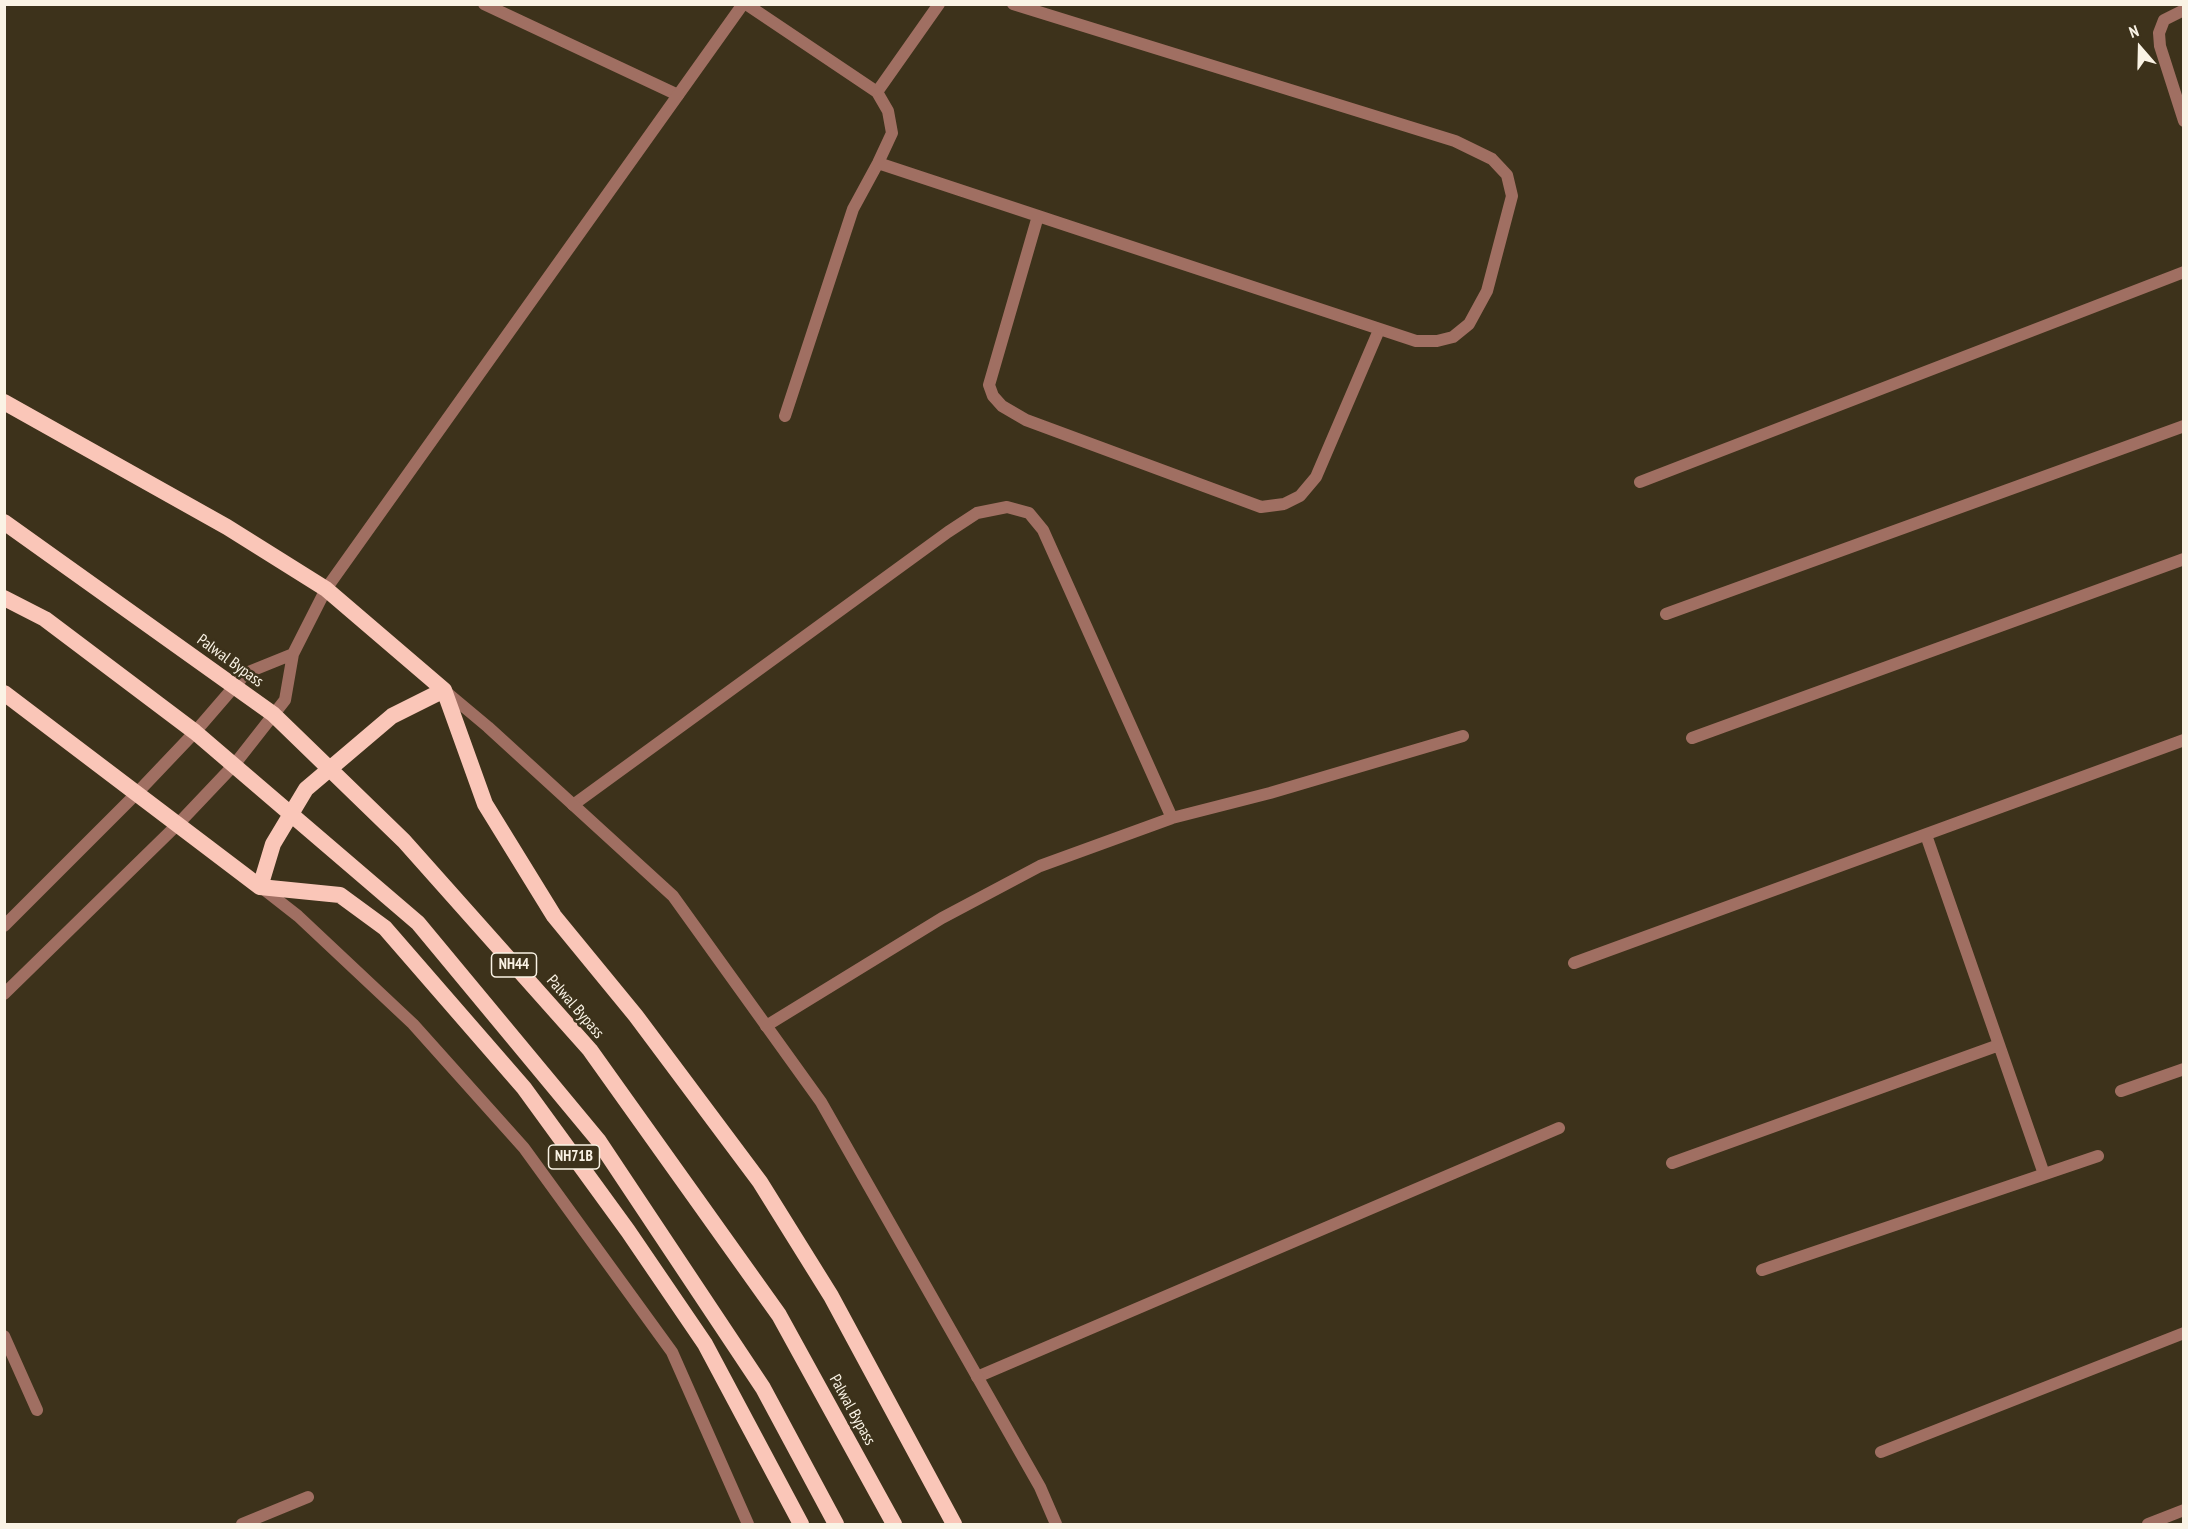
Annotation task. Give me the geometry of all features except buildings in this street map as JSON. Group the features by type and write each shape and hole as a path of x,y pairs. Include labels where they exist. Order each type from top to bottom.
{"highway":[{"path":"4,402 227,527 326,589 444,690 485,804 554,916 636,1016 759,1182 831,1296 954,1524"},
{"name":"Palwal Bypass","path":"4,522 273,714 404,842 582,1042 779,1315 894,1524"},
{"name":"NH44","path":"4,598 45,620 195,732 418,923 598,1140 763,1388 836,1524"},
{"path":"4,693 179,823 260,887 273,844 306,789 392,716 444,690"},
{"name":"NH71B","path":"260,887 340,895 385,928 524,1088 628,1231 705,1344 801,1524"}],"street":[{"path":"484,4 678,95"},
{"path":"4,994 179,823 234,765 285,700 293,654 326,589 744,4 877,92 888,111 892,133 853,209 785,416"},
{"path":"877,92 939,4"},
{"path":"878,163 1416,341 1437,341 1453,337 1469,324 1487,291 1512,196 1507,175 1492,159 1455,141 1013,4"},
{"path":"2184,10 2164,20 2159,33 2160,46 2184,121"},
{"path":"1038,216 988,385 993,396 1002,406 1026,420 1261,507 1284,504 1300,496 1316,477 1379,330"},
{"path":"1640,482 2184,272"},
{"path":"1666,614 2184,426"},
{"path":"573,805 948,532 977,513 1007,507 1029,513 1043,530 1172,818"},
{"path":"1692,738 2184,559"},
{"path":"4,926 137,793 195,732 246,673 293,654"},
{"path":"444,690 673,896 821,1102 1040,1487 1056,1524"},
{"path":"766,1026 942,918 1040,866 1172,818 1270,793 1463,736"},
{"path":"1574,963 2184,740"},
{"path":"1926,835 2044,1174"},
{"path":"260,887 298,916 413,1024 524,1148 672,1352 748,1524"},
{"path":"1672,1163 1999,1045"},
{"path":"2121,1091 2184,1069"},
{"path":"977,1377 1559,1128"},
{"path":"1762,1270 2098,1156"},
{"path":"1881,1452 2184,1332"},
{"path":"4,1336 38,1410"},
{"path":"242,1524 308,1497"},
{"path":"2148,1524 2184,1510"}]}
